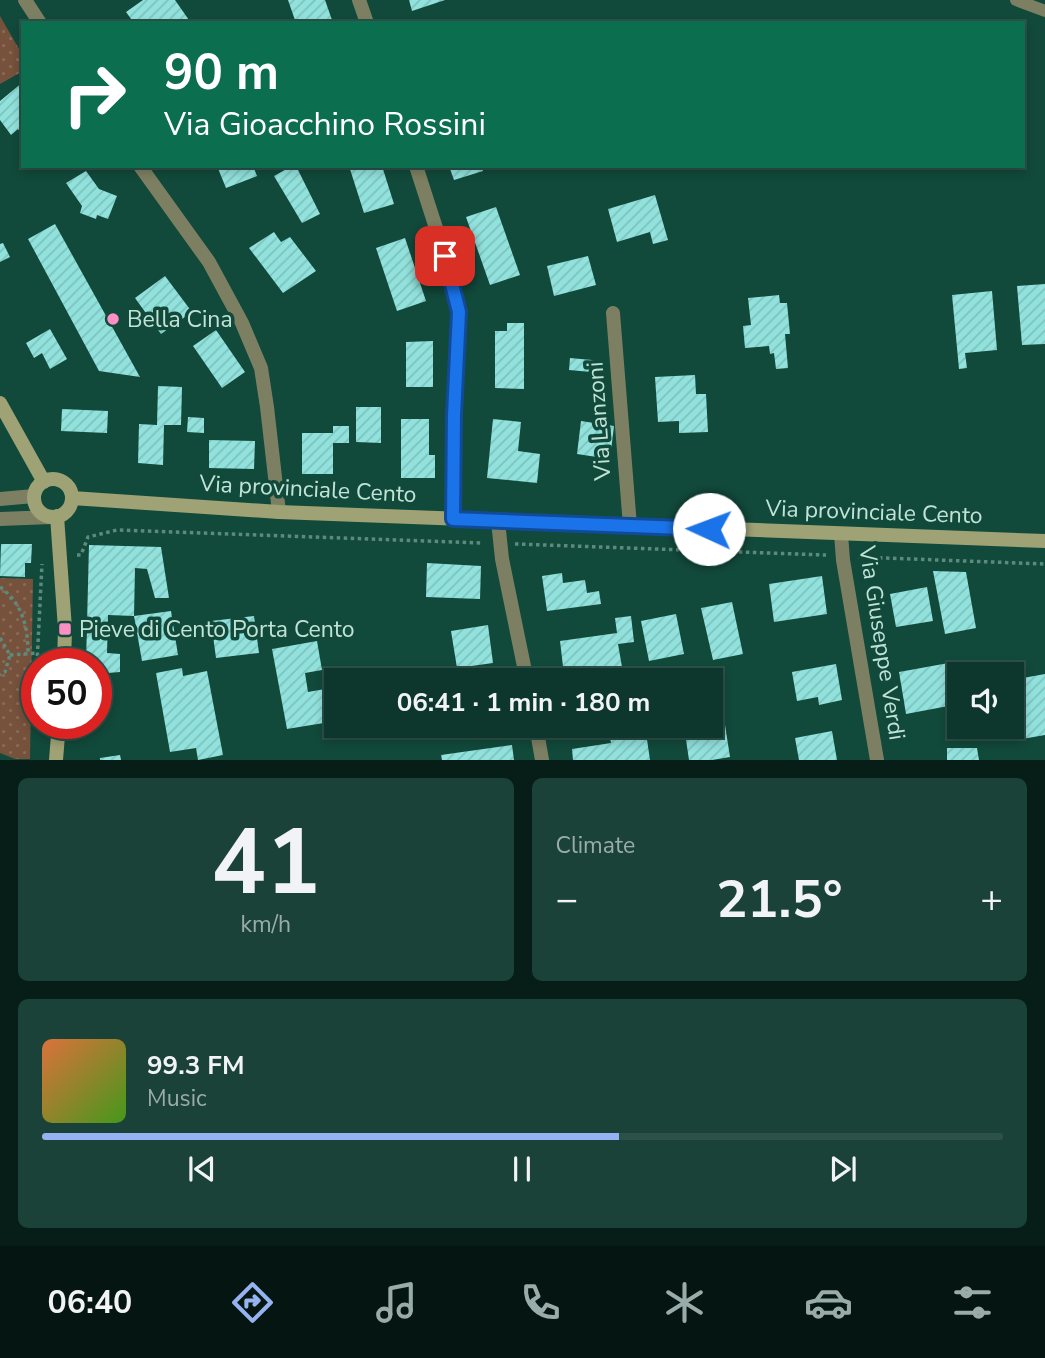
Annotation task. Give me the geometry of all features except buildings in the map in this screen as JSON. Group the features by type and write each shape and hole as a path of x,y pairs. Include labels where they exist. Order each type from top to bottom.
{"main road":[{"path":"0,403 44,482"},
{"path":"60,481 68,488 72,498 67,510 54,517 38,510 34,501 37,488 44,482 60,481"},
{"name":"Via provinciale Cento","path":"72,498 279,512 1045,541"},
{"path":"54,517 60,556 64,648"},
{"path":"56,760 58,739"}],"street":[{"path":"25,0 39,21"},
{"path":"359,0 366,21"},
{"path":"141,168 209,262 242,323 261,368 279,512"},
{"path":"417,168 445,256 459,312 453,519"},
{"name":"Via Lanzoni","path":"613,313 630,526"},
{"path":"0,499 34,496"},
{"path":"0,519 54,517"},
{"path":"498,521 502,559 524,668"},
{"name":"Via Giuseppe Verdi","path":"841,534 877,760"},
{"path":"538,738 542,760"}],"lane":[{"path":"1016,0 1045,11"}],"path":[{"path":"88,537 117,530 1045,564"},
{"path":"37,648 42,556 60,556"},
{"path":"0,587 9,594 22,612 28,634 28,648"},
{"path":"0,638 10,655 5,671 0,675"},
{"path":"10,655 21,654"}],"shaded area":[{"path":"0,16 21,53 21,72 0,84"},
{"path":"0,578 33,579 32,648 21,648 21,739 30,739 30,759 15,759 0,753"}],"place":[{"name":"Bella Cina","path":"113,319"},
{"name":"Pieve di Cento Porta Cento","path":"65,629"}],"route":[{"path":"445,256 459,312 453,519 709,529"}]}
